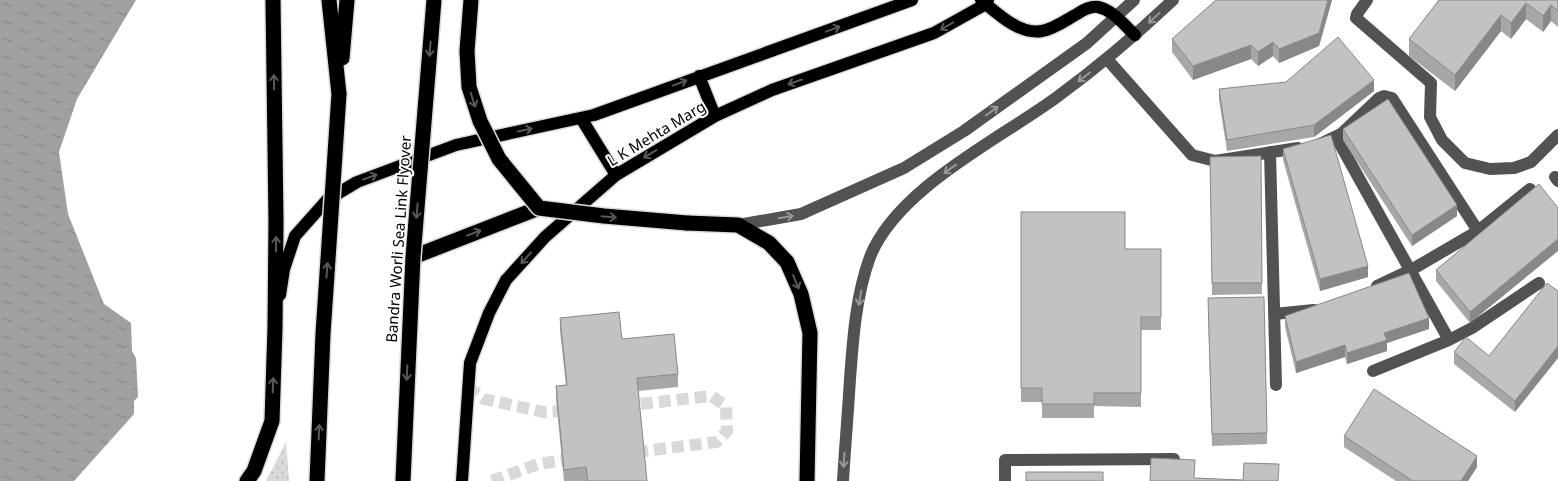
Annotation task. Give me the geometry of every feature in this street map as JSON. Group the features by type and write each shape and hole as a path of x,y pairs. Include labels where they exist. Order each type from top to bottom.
{"highway":[{"path":"248,481 254,471 272,421 276,221 273,0"},
{"path":"329,0 339,94"},
{"path":"317,481 322,334 347,0"},
{"name":"Bandra Worli Sea Link Flyover","path":"403,481 413,257 434,0"},
{"path":"471,0 467,51 469,87 480,121 499,159 539,208"},
{"path":"413,257 539,208 604,216 738,226 769,243 787,262 801,294 810,333 807,481"}],"main road":[{"name":"L K Mehta Marg","path":"275,328 284,269 295,236 327,200 357,182 456,145 594,116 699,76 912,0"},
{"name":"L K Mehta Marg","path":"462,481 470,363 489,314 506,280 545,237 616,175 715,116 772,90 934,33 985,1"},
{"path":"985,1 1009,22 1028,31 1041,31 1054,27 1090,7 1097,7 1106,10 1116,17 1135,35"},
{"path":"699,76 715,116"},
{"path":"581,118 616,175"}],"street":[{"path":"738,226 801,214 904,168 964,132 1087,43 1134,0"},
{"path":"843,481 853,336 863,279 880,238 907,204 948,170 1056,98 1107,60 1173,0"},
{"path":"1367,0 1356,18 1431,82 1430,117 1442,140 1465,163 1490,169 1514,168 1531,162 1558,135"},
{"path":"1107,60 1192,155 1215,161 1321,144 1341,134 1379,98 1384,96 1392,98 1478,231"},
{"path":"1336,137 1449,340"},
{"path":"1270,152 1276,385"},
{"path":"1362,293 1411,270 1478,231 1530,189"},
{"path":"1373,370 1449,340 1472,328 1539,283"},
{"path":"1274,314 1323,308"},
{"path":"1005,481 1005,460 1174,459"}],"shaded area":[{"path":"286,442 289,481 266,481"}],"water":[{"path":"0,0 136,0 77,99 59,152 68,214 104,304 131,323 132,351 136,358 138,397 134,401 134,414 74,481 0,481"}],"building":[{"path":"1216,0 1328,0 1319,33 1279,49 1273,42 1258,52 1251,45 1193,66 1172,39"},
{"path":"1439,0 1558,0 1558,11 1551,5 1543,16 1526,3 1511,23 1501,15 1455,75 1409,39"},
{"path":"1338,37 1374,80 1314,125 1227,140 1219,89 1286,82"},
{"path":"1388,99 1457,205 1412,235 1343,129"},
{"path":"1331,135 1368,266 1320,279 1283,149"},
{"path":"1261,156 1262,283 1212,283 1210,157"},
{"path":"1539,184 1558,208 1558,239 1470,312 1436,270"},
{"path":"1021,212 1125,212 1125,249 1161,249 1161,317 1141,317 1141,393 1094,393 1094,404 1042,404 1042,388 1021,388"},
{"path":"1409,273 1429,318 1384,333 1387,340 1347,353 1345,345 1296,362 1285,316"},
{"path":"1547,283 1558,291 1558,346 1515,401 1454,352 1466,337 1489,356"},
{"path":"1264,297 1267,433 1212,434 1208,298"},
{"path":"619,312 622,339 674,334 678,374 637,378 647,481 588,481 586,467 564,470 556,386 567,385 560,318"},
{"path":"1374,389 1477,456 1461,481 1413,481 1344,436"},
{"path":"1151,458 1195,460 1194,478 1243,480 1244,463 1279,464 1278,481 1150,481"},
{"path":"1026,472 1103,472 1103,481 1026,481"}],"tunnel":[{"path":"468,387 484,399 543,412 573,411"},
{"path":"623,406 711,396 726,406 727,431 717,442 628,453"},
{"path":"492,481 538,464 578,458"}]}
